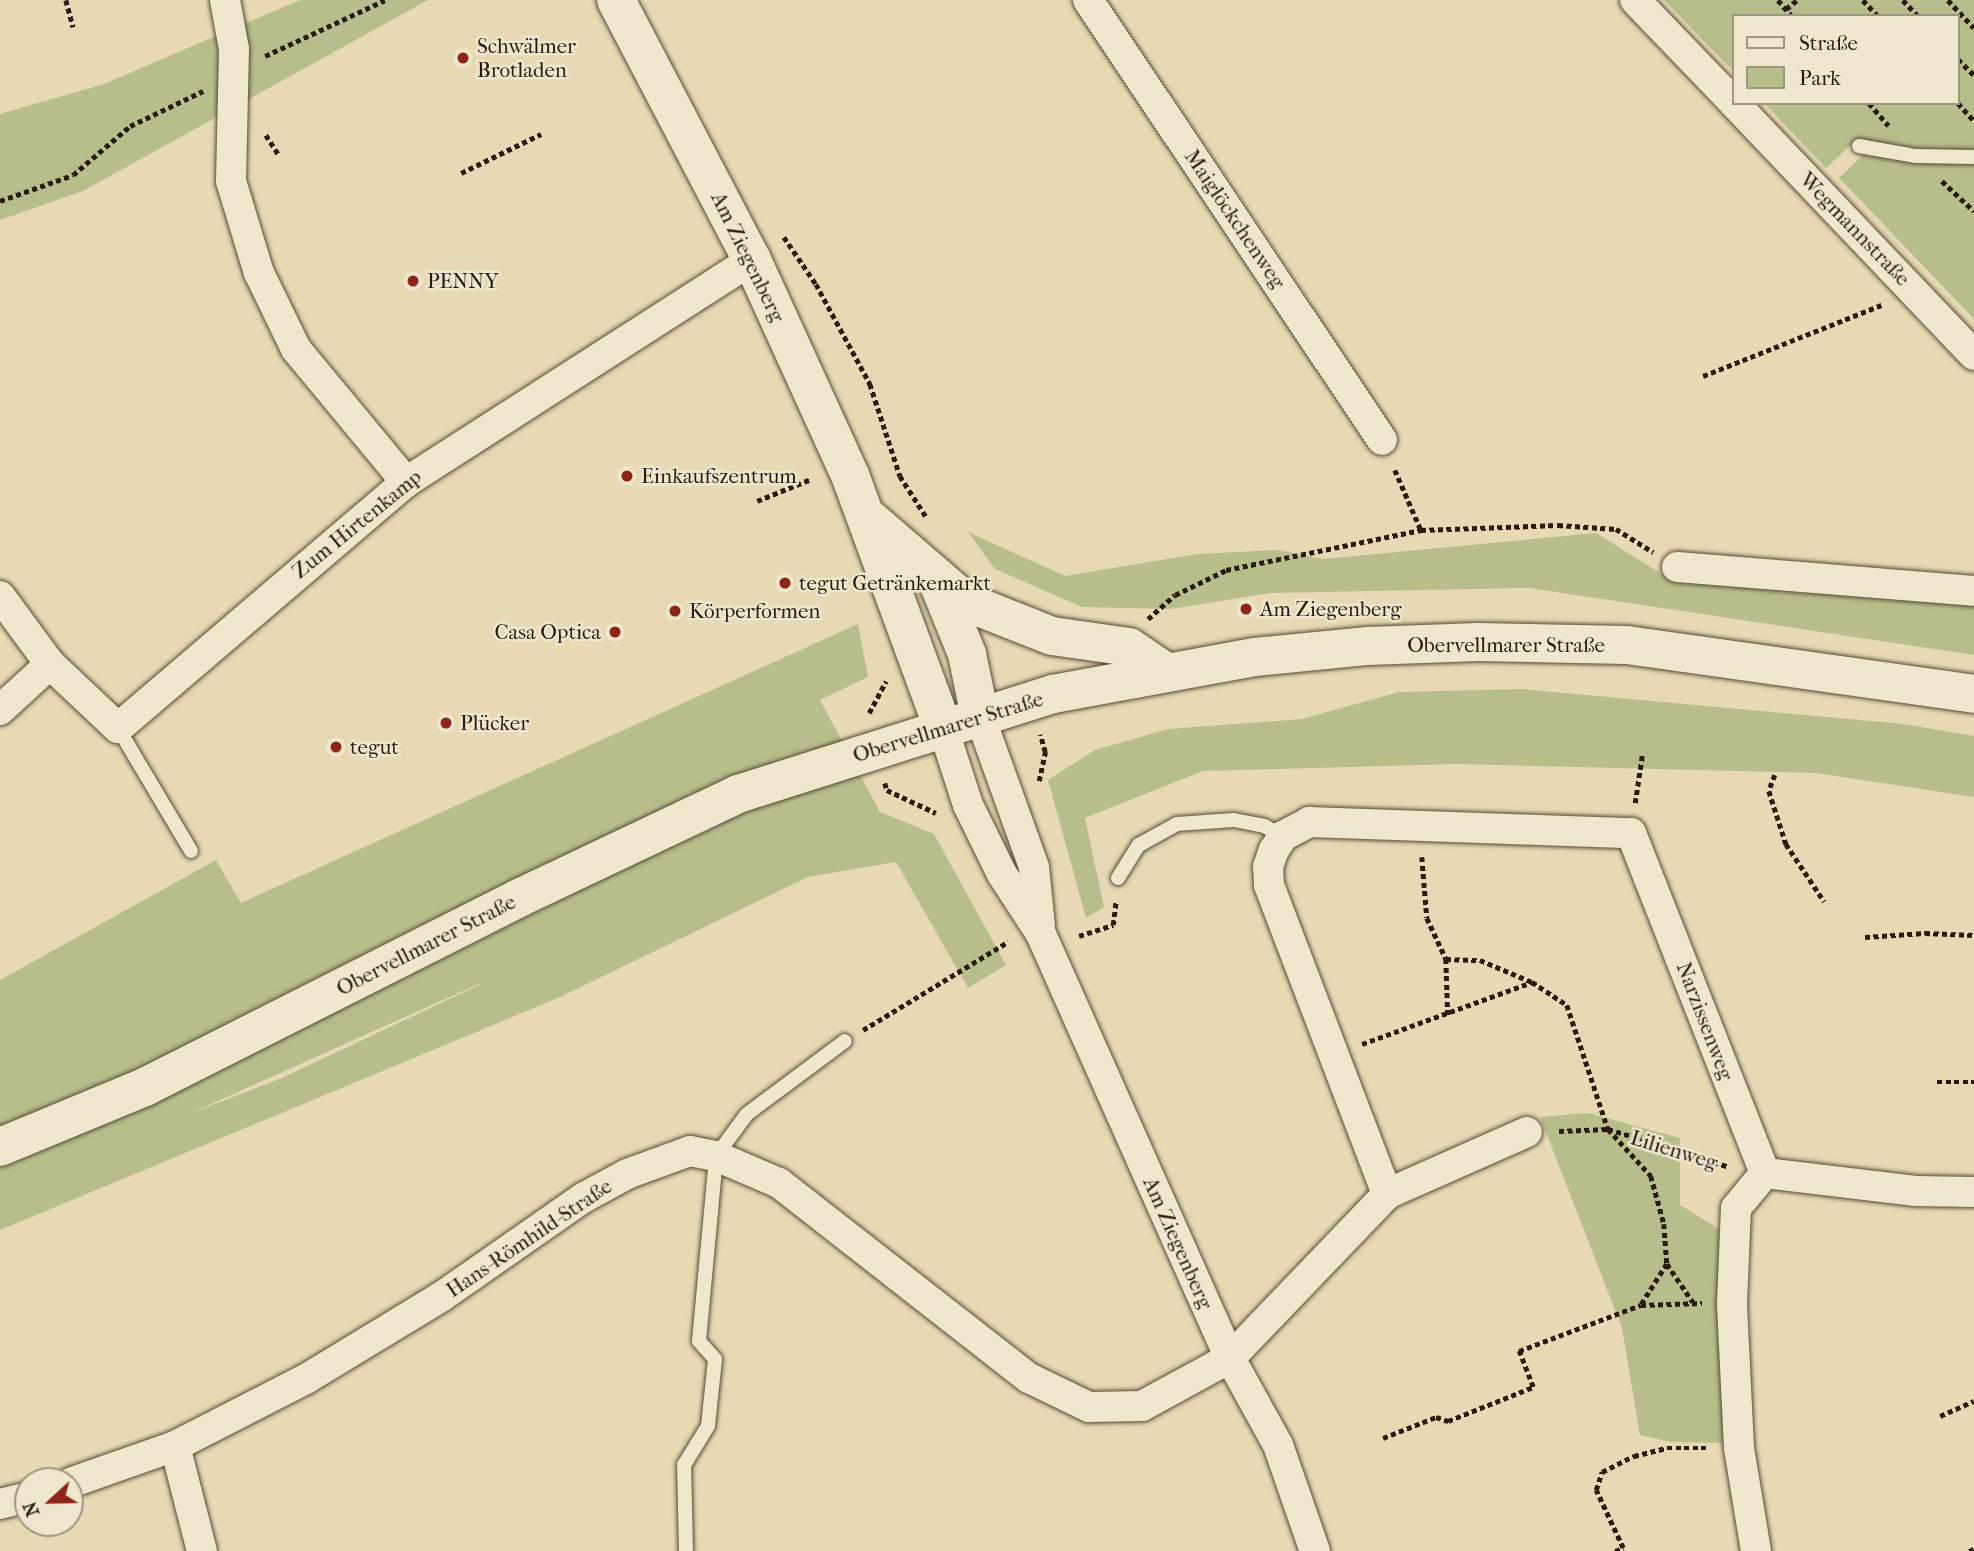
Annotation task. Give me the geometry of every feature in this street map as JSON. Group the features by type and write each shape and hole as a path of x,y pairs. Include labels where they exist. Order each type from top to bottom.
{"main road":[{"name":"Am Ziegenberg","path":"616,0 752,261 870,519 943,728"},
{"path":"870,519 966,602 1052,636 1129,647 1166,672"},
{"path":"937,578 967,654 980,717"},
{"name":"Obervellmarer Straße","path":"0,1147 145,1087 519,898 738,794 1053,694 1166,672 1368,646 1627,645 1974,694"}],"street":[{"path":"225,0 234,49 231,181 259,273 296,349 405,482"},
{"name":"Maiglöckchenweg","path":"1088,0 1382,440"},
{"name":"Wegmannstraße","path":"1636,0 1732,101"},
{"name":"Wegmannstraße","path":"1736,105 1974,355"},
{"name":"Zum Hirtenkamp","path":"118,728 405,482 752,261"},
{"path":"1676,567 1974,591"},
{"path":"0,596 50,664 118,728"},
{"path":"0,710 50,664"},
{"name":"Am Ziegenberg","path":"980,717 1034,867 1041,934"},
{"name":"Am Ziegenberg","path":"943,728 968,805 1002,874 1041,934 1230,1358 1278,1445 1315,1551"},
{"path":"1387,1194 1269,884 1268,867 1283,836 1309,822 1631,833"},
{"name":"Narzissenweg","path":"1631,833 1765,1173"},
{"path":"1230,1358 1387,1194 1527,1132"},
{"name":"Hans-Römhild-Straße","path":"84,1478 175,1446 306,1379 441,1297 583,1198 627,1174 690,1151 716,1156 779,1184 1029,1378 1089,1407 1142,1406 1230,1358"},
{"path":"1756,1551 1739,1448 1732,1303 1736,1208 1765,1173 1916,1191 1974,1192"},
{"path":"175,1446 202,1551"}],"lane":[{"path":"1860,146 1916,156 1974,157"},
{"path":"118,728 191,851"},
{"path":"1118,878 1139,845 1177,824 1234,820 1264,826 1283,836"},
{"path":"686,1551 684,1465 708,1426 715,1359 699,1341 716,1156 747,1114 845,1041"}],"path":[{"path":"66,0 73,27"},
{"path":"0,201 73,175 130,126 232,78 284,44 385,0"},
{"path":"1778,0 1790,14"},
{"path":"1786,9 1797,0"},
{"path":"1863,0 1876,14"},
{"path":"1903,0 1915,14"},
{"path":"1948,0 1974,28"},
{"path":"1960,60 1974,75"},
{"path":"1960,105 1974,121"},
{"path":"461,173 541,134"},
{"path":"782,234 816,284 870,384 900,476 929,521"},
{"path":"1703,376 1913,290"},
{"path":"1382,440 1421,530"},
{"path":"757,501 811,479"},
{"path":"1144,622 1175,595 1226,570 1421,530 1558,525 1616,530 1676,567"},
{"path":"1039,773 1045,752"},
{"path":"1631,833 1642,756"},
{"path":"1775,775 1769,791 1786,844 1824,901"},
{"path":"1420,827 1427,918 1447,959 1448,1016"},
{"path":"1079,936 1113,925 1118,878"},
{"path":"1865,937 1925,933 1974,935"},
{"path":"845,1041 1009,941"},
{"path":"1447,959 1480,960 1532,982 1567,1005 1608,1129 1651,1176 1664,1224 1667,1264 1693,1302"},
{"path":"1333,1054 1448,1016 1532,982"},
{"path":"1937,1082 1974,1082"},
{"name":"Lilienweg","path":"1527,1132 1608,1129 1705,1163 1765,1173"},
{"path":"1641,1305 1667,1264"},
{"path":"1383,1438 1436,1417 1448,1421 1533,1387 1519,1351 1641,1305 1732,1303"},
{"path":"1940,1416 1974,1401"},
{"path":"1615,1551 1624,1550 1595,1490 1602,1472 1634,1456 1667,1448 1739,1448"},
{"path":"1969,1551 1974,1549"}],"green space":[{"path":"300,0 428,0 83,191 0,220 0,114 104,84"},
{"path":"1664,0 1974,0 1974,319 1839,178 1865,153 1854,142 1826,168 1766,105 1960,105 1960,14 1732,14 1732,70"},
{"path":"968,532 1065,576 1197,554 1278,550 1323,559 1596,533 1665,576 1974,599 1974,655 1529,588 1270,593 1170,609 1082,607 995,569"},
{"path":"858,624 868,677 820,700 880,812 934,834 1006,965 968,988 896,862 808,877 558,998 0,1230 0,980 216,860 241,903","holes":["481,983 481,984 284,1077 189,1114"]},
{"path":"1522,689 1904,724 1974,736 1974,797 1816,773 1458,764 1203,771 1085,818 1104,907 1086,918 1048,780 1095,750 1168,729 1302,719 1399,692"},
{"path":"1588,1113 1680,1138 1680,1205 1719,1229 1728,1443 1671,1442 1640,1435 1622,1328 1540,1117"}],"place":[{"name":"Schwälmer Brotladen","path":"463,58"},
{"name":"PENNY","path":"413,281"},
{"name":"Einkaufszentrum","path":"627,476"},
{"name":"tegut Getränkemarkt","path":"785,583"},
{"name":"Am Ziegenberg","path":"1246,609"},
{"name":"Körperformen","path":"675,611"},
{"name":"Casa Optica","path":"615,632"},
{"name":"Plücker","path":"446,723"},
{"name":"tegut","path":"336,747"}]}
